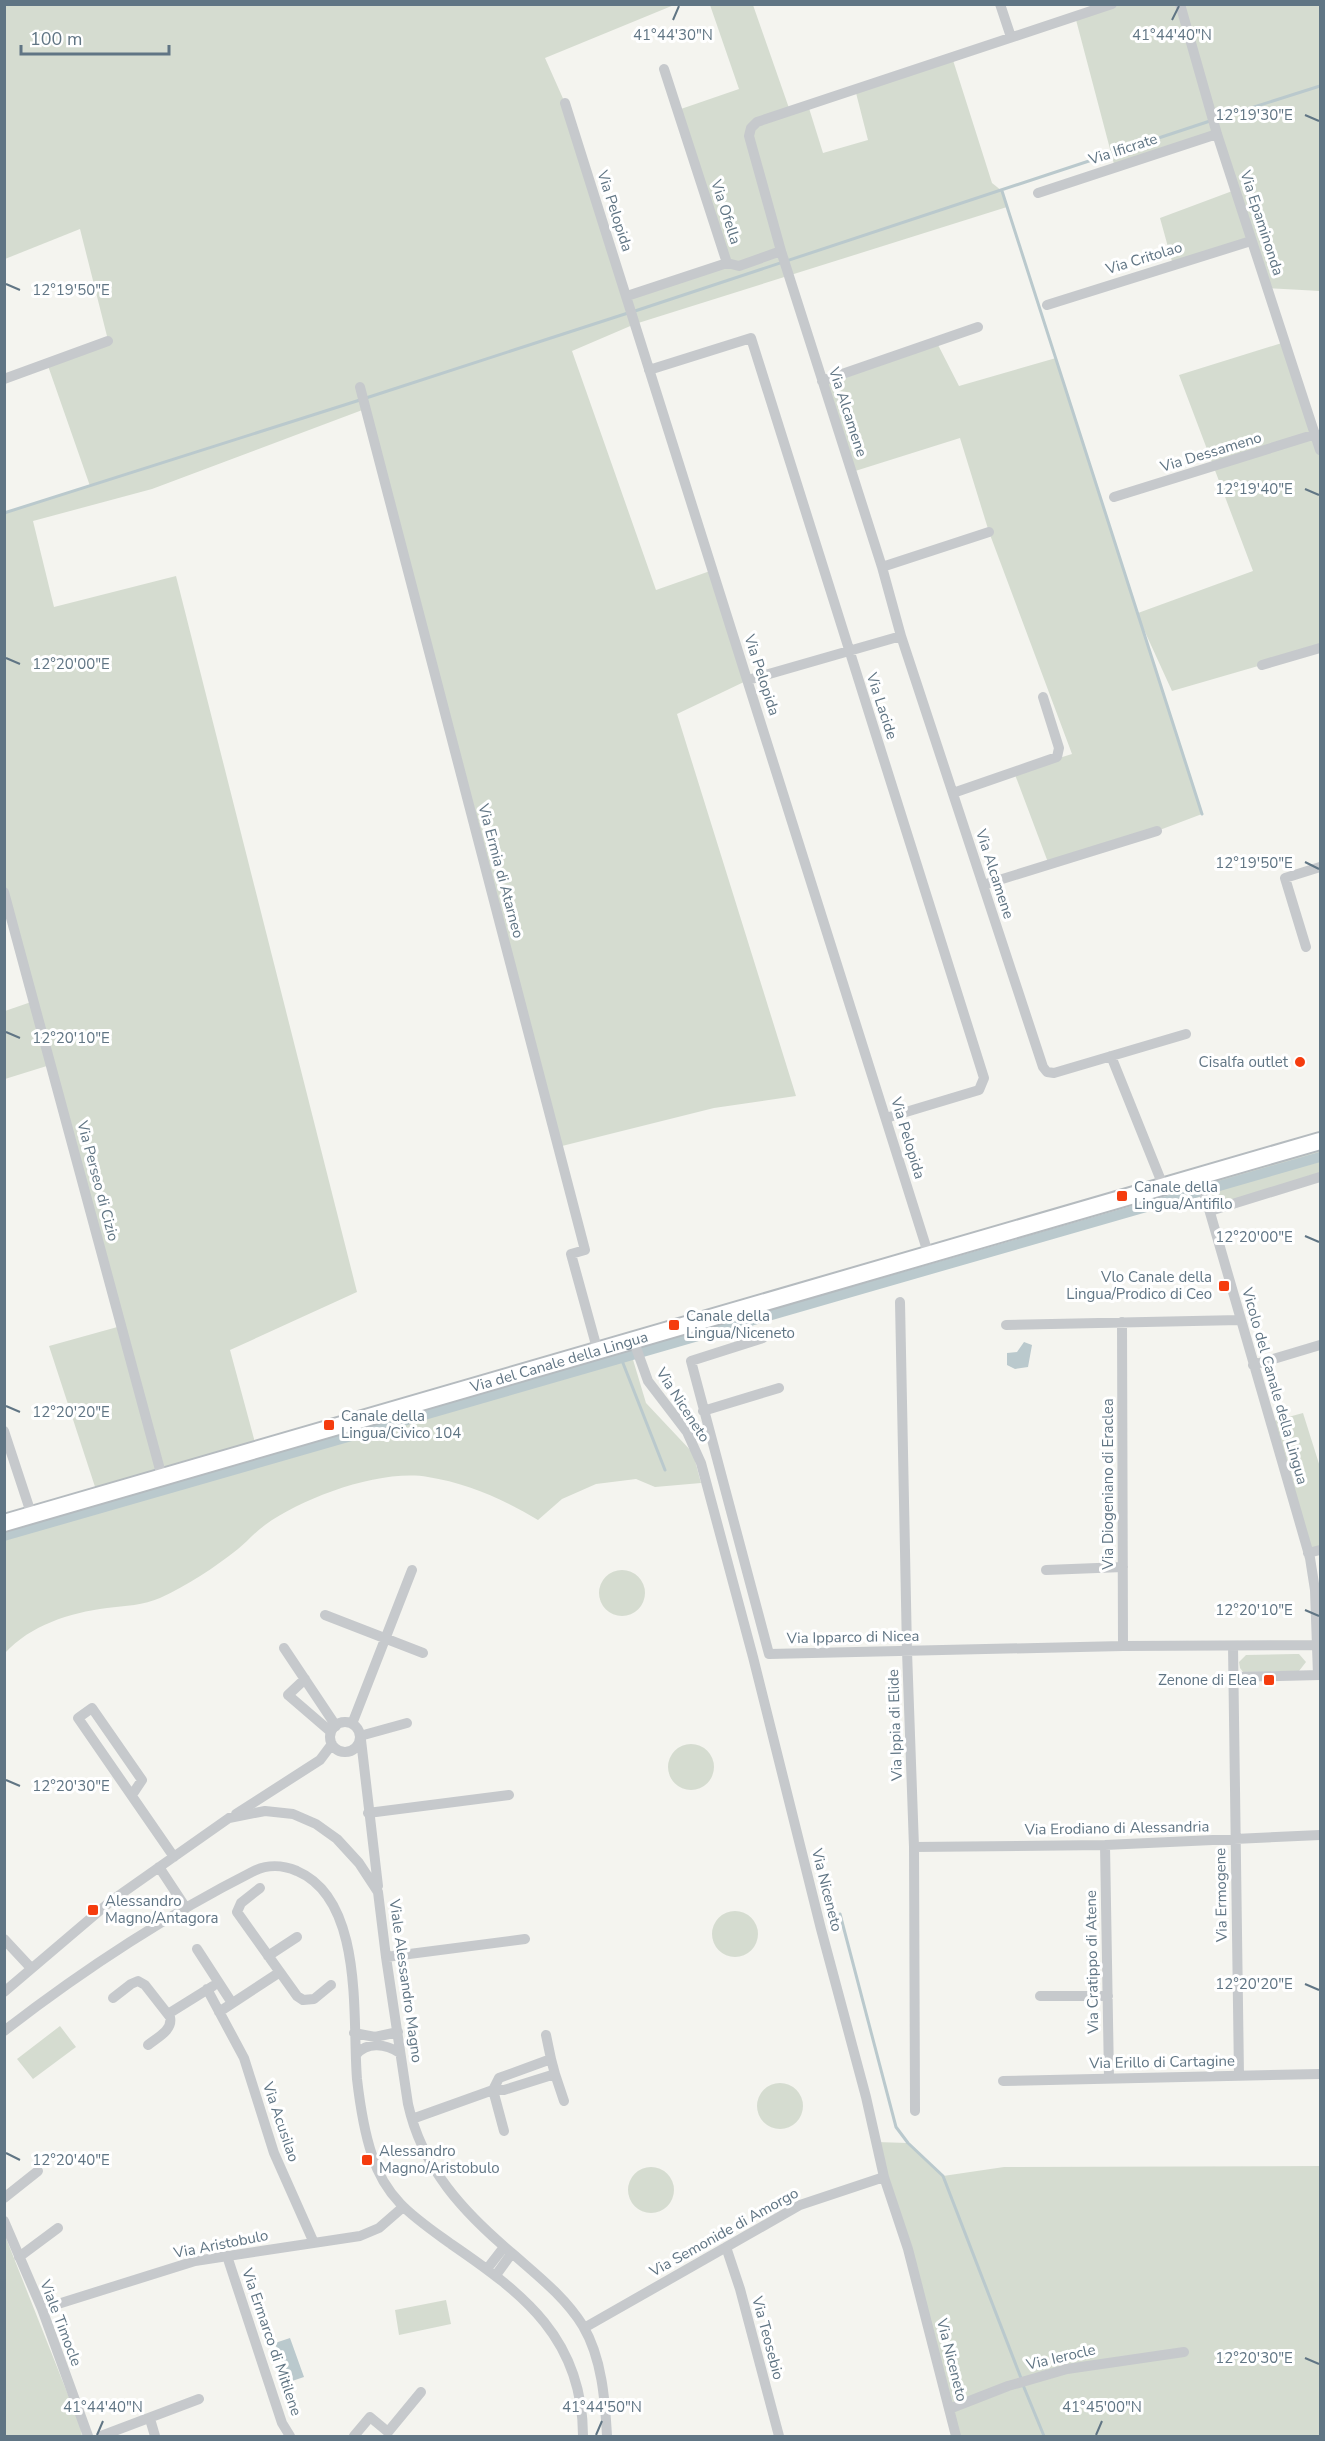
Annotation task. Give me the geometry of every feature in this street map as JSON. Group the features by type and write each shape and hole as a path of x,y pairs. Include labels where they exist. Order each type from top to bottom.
{"street":[{"path":"1000,4 1011,37"},
{"name":"Via Alcamene","path":"1111,1056 1054,1072 1047,1072 1043,1066 901,636 882,567 781,251 749,135 754,125 1112,4"},
{"name":"Via Epaminonda","path":"1180,4 1217,134 1320,450"},
{"name":"Via Ofella","path":"627,296 727,263 664,69"},
{"name":"Via Pelopida","path":"565,103 929,1256"},
{"name":"Via Ificrate","path":"1038,193 1217,134"},
{"name":"Via Critolao","path":"1047,305 1251,241"},
{"path":"727,263 739,266 781,251"},
{"path":"822,381 978,327"},
{"name":"Via Lacide","path":"649,370 751,338 984,1078 982,1086 976,1091 886,1118"},
{"path":"4,379 108,341"},
{"name":"Via Ermia di Atarneo","path":"360,387 585,1250 571,1254 598,1352"},
{"name":"Via Dessameno","path":"1114,497 1316,434"},
{"path":"882,567 989,532"},
{"path":"748,680 901,636"},
{"path":"1262,665 1320,648"},
{"path":"953,793 1057,757 1059,748 1043,697"},
{"path":"983,885 1157,831"},
{"path":"1306,947 1285,878 1320,867"},
{"name":"Via Perseo di Cizio","path":"4,892 162,1477"},
{"path":"1164,1188 1111,1056 1186,1034"},
{"name":"Via del Canale della Lingua","path":"4,1523 598,1352 636,1346 929,1256 1164,1188 1201,1180 1320,1141"},
{"path":"1208,1206 1320,1177"},
{"name":"Vicolo del Canale della Lingua","path":"1201,1180 1252,1365 1308,1553 1315,1590 1319,1675"},
{"name":"Via Ippia di Elide","path":"900,1302 907,1651 914,1846 915,2111"},
{"path":"1006,1325 1240,1320"},
{"name":"Via Diogeniano di Eraclea","path":"1122,1322 1123,1646"},
{"name":"Via Ipparco di Nicea","path":"764,1338 691,1361 769,1654 1123,1646 1317,1645"},
{"path":"1252,1365 1320,1345"},
{"name":"Via Niceneto","path":"636,1346 651,1385 684,1428 696,1450 753,1657 866,2097 884,2177 908,2249 956,2436"},
{"path":"704,1411 779,1388"},
{"path":"4,1431 32,1516"},
{"path":"1308,1553 1320,1550"},
{"path":"1046,1570 1123,1567"},
{"path":"352,1724 412,1570"},
{"path":"325,1615 423,1653"},
{"name":"Via Ermogene","path":"1233,1646 1239,2076"},
{"path":"284,1648 305,1679 333,1734 337,1750 350,1752 358,1746 360,1738"},
{"path":"753,1657 769,1654"},
{"path":"1234,1677 1319,1675"},
{"path":"305,1679 288,1695 333,1734"},
{"path":"132,1795 142,1780 92,1708 78,1718 174,1857"},
{"path":"229,1818 320,1760 333,1734 346,1722 352,1724 359,1730 378,1892"},
{"path":"360,1738 407,1723"},
{"path":"368,1813 509,1795"},
{"name":"Viale Alessandro Magno","path":"4,1992 111,1901 229,1818 272,1811 293,1814 328,1831 342,1843 364,1869 378,1892 400,2053 412,2119 427,2157 440,2179 461,2206 564,2300 584,2328 598,2365 607,2436"},
{"name":"Via Erodiano di Alessandria","path":"914,1846 1105,1845 1320,1835"},
{"name":"Via Cratippo di Atene","path":"1105,1845 1109,2078"},
{"path":"4,2031 95,1963 186,1908 264,1867 284,1867 308,1877 319,1887 332,1905 347,1940 352,1967 354,2033 360,2103 372,2157 385,2186 402,2208 492,2272 538,2314 565,2355 578,2395 583,2436"},
{"path":"159,1868 186,1908"},
{"path":"260,1888 241,1903 237,1912 297,1996 306,2001 314,1999 331,1985"},
{"path":"268,1956 297,1937"},
{"path":"4,1939 31,1968"},
{"path":"386,1957 525,1939"},
{"path":"197,1949 232,2003"},
{"path":"219,2012 280,1972"},
{"path":"113,1998 133,1982 138,1981 145,1985 168,2014 171,2019 170,2026 148,2045"},
{"path":"168,2014 219,1983"},
{"name":"Via Acusilao","path":"207,1989 244,2058 274,2153 314,2243"},
{"path":"1040,1996 1108,1996"},
{"path":"354,2033 375,2037 398,2032"},
{"path":"546,2036 564,2101"},
{"path":"356,2055 363,2048 375,2045 390,2047 400,2053"},
{"path":"504,2131 493,2090 499,2078 551,2059"},
{"path":"412,2119 493,2090 504,2090 555,2074"},
{"name":"Via Erillo di Cartagine","path":"1003,2081 1320,2074"},
{"path":"4,2198 38,2171"},
{"name":"Via Semonide di Amorgo","path":"584,2328 800,2205 884,2177"},
{"name":"Via Aristobulo","path":"42,2309 195,2261 366,2234 384,2225 402,2208"},
{"name":"Viale Timocle","path":"4,2221 42,2309 88,2436"},
{"path":"19,2257 58,2228"},
{"name":"Via Teosebio","path":"726,2247 740,2289 779,2436"},
{"path":"492,2272 508,2250"},
{"name":"Via Ermarco di Mitilene","path":"226,2256 282,2423 290,2436"},
{"name":"Via Ierocle","path":"949,2409 1008,2386 1067,2369 1184,2352"},
{"path":"354,2436 370,2417 388,2432 421,2392"},
{"path":"101,2436 199,2399"},
{"path":"150,2419 155,2436"}],"shaded area":[{"path":"1112,4 1320,5 1320,291 1267,288 1251,241 1173,265 1160,218 1235,190 1217,134 1115,168 1075,16"},
{"path":"4,5 674,5 545,58 565,103 627,296 727,263 678,110 739,89 710,5 753,5 790,111 808,105 823,153 868,140 855,89 952,57 992,183 1002,191 1007,207 635,324 572,351 656,590 713,570 748,680 677,714 796,1096 714,1108 558,1147 365,409 152,489 33,521 54,607 176,576 357,1292 230,1350 257,1450 98,1496 49,1346 121,1326 50,1065 5,1079 5,1011 34,1001 5,892 4,513 90,486 47,363 108,340 80,229 5,259"},
{"path":"936,341 959,386 1056,358 1138,613 1253,571 1179,375 1285,342 1320,450 1320,648 1172,691 1140,621 1202,814 1157,831 1049,865 1014,772 1072,754 989,532 960,438 852,472 822,381"},
{"path":"1320,1143 1320,1178 1210,1211 1200,1178"},
{"path":"1024,1342 1032,1345 1028,1367 1015,1369 1007,1365 1007,1353 1017,1352"},
{"path":"622,1351 631,1353 646,1403 693,1453 701,1483 655,1487 636,1479 596,1484 562,1499 538,1520 485,1493 457,1483 409,1476 366,1481 321,1495 281,1515 261,1528 238,1549 181,1588 141,1604 93,1610 51,1622 15,1643 5,1653 5,1528"},
{"path":"1303,1413 1320,1467 1320,1550 1308,1553 1270,1422"},
{"path":"622,1570 638,1577 645,1593 638,1609 622,1616 606,1609 599,1593 606,1577"},
{"path":"1299,1654 1306,1662 1299,1671 1243,1672 1240,1668 1239,1662 1246,1655"},
{"path":"691,1744 707,1751 714,1767 707,1783 691,1790 675,1783 668,1767 675,1751"},
{"path":"735,1911 751,1918 758,1934 751,1950 735,1957 719,1950 712,1934 719,1918"},
{"path":"60,2026 76,2047 33,2079 17,2059"},
{"path":"780,2083 796,2090 803,2106 796,2122 780,2129 764,2122 757,2106 764,2090"},
{"path":"876,2142 908,2143 943,2176 1004,2167 1320,2166 1320,2436 956,2436"},
{"path":"651,2167 667,2174 674,2190 667,2206 651,2213 635,2206 628,2190 635,2174"},
{"path":"4,2233 80,2425 82,2436 5,2436"},
{"path":"446,2300 451,2324 399,2335 395,2310"},
{"path":"290,2338 304,2377 289,2382 275,2343"}],"waterway":[{"path":"1216,119 1320,86"},
{"path":"635,311 1210,121"},
{"path":"1002,191 1202,814"},
{"path":"366,398 628,313"},
{"path":"4,513 360,400"},
{"path":"4,1536 1320,1157"},
{"path":"621,1358 665,1470"},
{"path":"840,1914 896,2127 908,2143 943,2176 1021,2378"},
{"path":"1023,2385 1044,2436"}],"place":[{"name":"Cisalfa outlet","path":"1300,1062"},
{"name":"Canale della Lingua/Antifilo","path":"1122,1196"},
{"name":"Vlo Canale della Lingua/Prodico di Ceo","path":"1224,1286"},
{"name":"Canale della Lingua/Niceneto","path":"674,1325"},
{"name":"Canale della Lingua/Civico 104","path":"329,1425"},
{"name":"Zenone di Elea","path":"1269,1680"},
{"name":"Alessandro Magno/Antagora","path":"93,1910"},
{"name":"Alessandro Magno/Aristobulo","path":"367,2160"}]}
